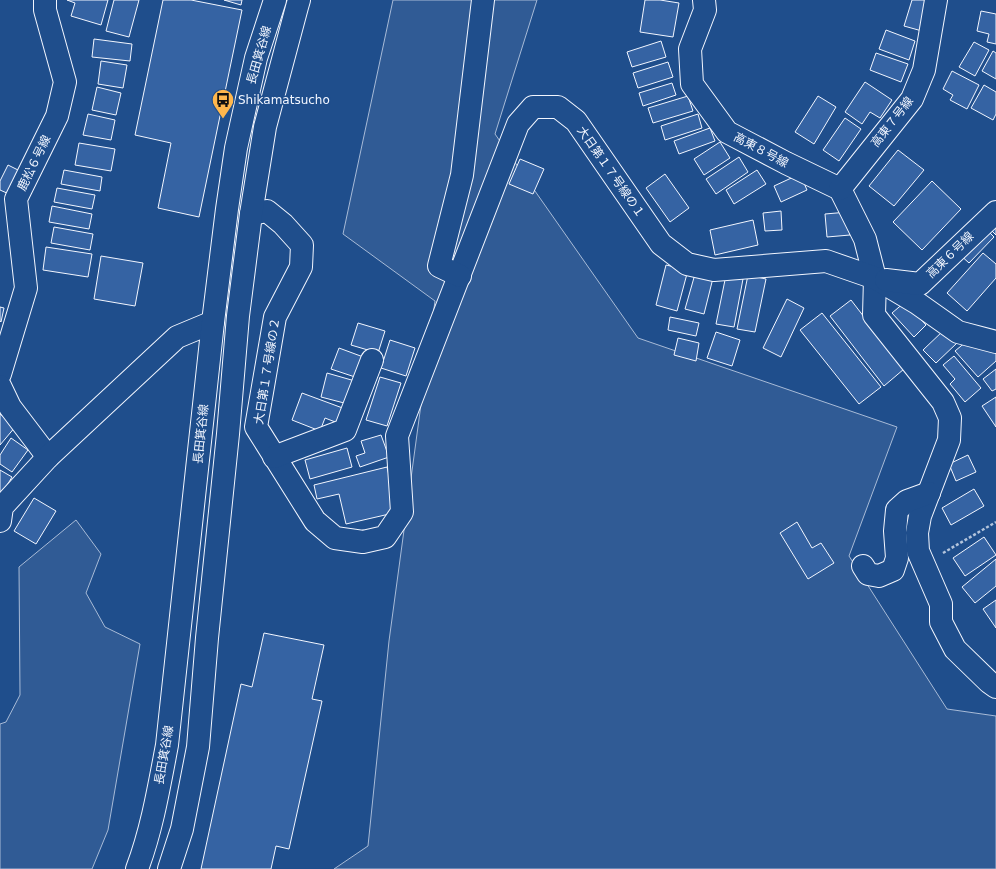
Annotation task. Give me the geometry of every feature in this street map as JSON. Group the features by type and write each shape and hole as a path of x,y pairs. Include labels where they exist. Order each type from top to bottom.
{"street":[{"name":"鹿松６号線","path":"0,374 26,288 16,199 57,116 65,82 45,10 46,0"},
{"name":"長田箕谷線","path":"137,869 144,852 154,813 167,745 213,322 236,148 256,58 275,0"},
{"name":"長田箕谷線","path":"169,869 182,829 198,747 238,316 251,214 265,126 300,0"},
{"path":"460,276 439,266 462,174 483,0"},
{"name":"高東８号線","path":"704,0 705,10 690,49 692,84 728,132 786,163 840,189"},
{"name":"高東７号線","path":"840,189 912,99 924,70 936,0"},
{"name":"大日第１７号線の１","path":"363,542 385,537 402,512 397,436 518,124 533,107 558,107 576,121 661,244 687,264 714,270 826,261 875,278 917,303 958,332 996,342"},
{"path":"840,189 865,239 875,278 874,315 943,402 950,418 949,440 920,516 917,533 918,551 940,604 941,622 955,650 989,682 996,686"},
{"name":"大日第１７号線の２","path":"251,214 267,211 283,224 302,245 301,267 275,317 256,427 315,521 335,538 363,542"},
{"name":"高東６号線","path":"875,278 920,284 996,212"},
{"path":"0,521 2,508 48,457 177,337 213,322"},
{"path":"274,457 345,430 372,360"},
{"path":"0,386 10,407 48,457"},
{"path":"863,566 868,574 879,576 893,570 897,558 894,531 897,510 907,501 929,493"}],"path":[{"path":"944,553 996,522"}],"shaded area":[{"path":"393,0 537,0 495,134 638,338 897,427 849,556 947,709 996,716 996,869 334,869 368,846 389,641 435,301 343,234"},
{"path":"76,520 101,554 86,593 105,627 140,644 108,830 92,869 0,869 0,724 6,722 20,695 19,567"}],"building":[{"path":"67,0 108,0 101,25 71,16 75,3"},
{"path":"114,0 139,0 129,37 106,31"},
{"path":"163,0 191,0 242,10 199,217 158,208 171,143 135,135"},
{"path":"224,0 242,0 241,5"},
{"path":"645,0 660,0 679,3 673,37 640,32"},
{"path":"912,0 931,0 922,31 904,26"},
{"path":"981,11 996,14 996,44 987,42 989,34 977,31"},
{"path":"886,30 915,41 909,60 879,49"},
{"path":"94,39 132,44 130,61 92,57"},
{"path":"661,41 666,57 632,67 627,52"},
{"path":"974,42 989,50 975,76 959,67"},
{"path":"993,51 996,53 996,79 982,71"},
{"path":"876,53 908,64 901,82 870,70"},
{"path":"101,61 127,65 123,88 98,84"},
{"path":"668,62 673,77 638,88 633,73"},
{"path":"952,71 979,85 967,109 950,100 953,95 943,89"},
{"path":"865,82 892,100 880,118 870,112 862,124 845,112"},
{"path":"672,83 676,95 643,106 639,93"},
{"path":"984,85 996,92 996,114 993,120 971,108"},
{"path":"97,87 121,93 116,115 92,110"},
{"path":"688,96 693,111 653,123 648,108"},
{"path":"818,96 836,107 814,144 795,132"},
{"path":"88,114 115,120 111,140 83,135"},
{"path":"698,114 702,128 665,140 661,126"},
{"path":"845,118 861,129 839,161 823,150"},
{"path":"710,128 715,141 679,154 674,141"},
{"path":"720,142 730,158 704,175 694,159"},
{"path":"79,143 115,149 111,171 75,165"},
{"path":"898,150 924,170 894,206 869,186"},
{"path":"739,157 748,172 716,194 706,179"},
{"path":"520,159 544,169 533,194 509,184"},
{"path":"8,165 20,171 9,194 0,190 0,181"},
{"path":"64,170 102,177 100,191 61,184"},
{"path":"757,170 766,184 734,204 726,190"},
{"path":"665,174 689,208 670,222 646,188"},
{"path":"800,174 807,190 781,202 774,186"},
{"path":"932,181 961,209 922,250 893,222"},
{"path":"57,188 95,195 92,209 54,202"},
{"path":"52,206 92,214 89,229 49,222"},
{"path":"781,211 782,230 765,231 763,213"},
{"path":"848,212 850,235 827,237 825,214"},
{"path":"996,218 996,235 988,227"},
{"path":"753,220 758,245 715,255 710,230"},
{"path":"54,227 93,234 90,250 51,243"},
{"path":"984,227 994,237 969,263 958,253"},
{"path":"46,247 92,254 88,277 43,270"},
{"path":"983,253 996,264 996,278 967,311 947,293"},
{"path":"101,256 143,263 135,306 94,299"},
{"path":"666,265 688,270 677,311 656,305"},
{"path":"695,274 713,278 704,314 685,309"},
{"path":"726,275 743,279 734,327 716,324"},
{"path":"748,275 766,279 755,332 737,329"},
{"path":"787,299 804,308 781,357 763,348"},
{"path":"851,300 904,369 884,386 830,316"},
{"path":"905,302 926,325 914,337 892,313"},
{"path":"0,307 4,308 1,322 0,321"},
{"path":"822,313 881,387 859,404 800,330"},
{"path":"670,317 699,323 696,336 668,330"},
{"path":"358,323 385,331 378,353 351,345"},
{"path":"944,330 957,343 936,363 923,350"},
{"path":"716,332 740,340 732,366 707,358"},
{"path":"678,338 699,343 696,361 674,355"},
{"path":"390,340 415,348 406,376 381,368"},
{"path":"967,341 996,347 996,361 978,377 955,351"},
{"path":"339,348 366,358 358,378 331,369"},
{"path":"954,356 981,388 965,402 950,384 955,379 943,365"},
{"path":"996,369 996,389 992,391 983,379"},
{"path":"327,373 355,381 348,404 321,397"},
{"path":"380,377 401,383 387,426 366,420"},
{"path":"302,393 348,410 343,425 325,418 320,431 292,420"},
{"path":"996,397 996,427 982,406"},
{"path":"0,414 16,426 0,445"},
{"path":"381,435 389,457 360,467 356,456 365,453 361,441"},
{"path":"11,438 28,450 12,472 0,464 0,455"},
{"path":"347,448 352,467 310,479 305,460"},
{"path":"968,455 976,472 956,481 949,464"},
{"path":"387,467 398,512 346,524 339,494 317,499 314,485"},
{"path":"0,470 12,477 0,497"},
{"path":"974,489 984,506 951,525 942,508"},
{"path":"34,498 56,511 36,544 14,531"},
{"path":"797,522 812,548 821,543 834,563 808,579 780,533"},
{"path":"984,537 996,555 965,576 953,558"},
{"path":"996,559 996,586 975,603 962,587"},
{"path":"996,600 996,628 983,609"},
{"path":"264,633 324,645 312,699 322,701 289,849 276,846 271,869 201,869 241,684 252,687"}],"place":[{"name":"Shikamatsucho","path":"223,120"}]}
